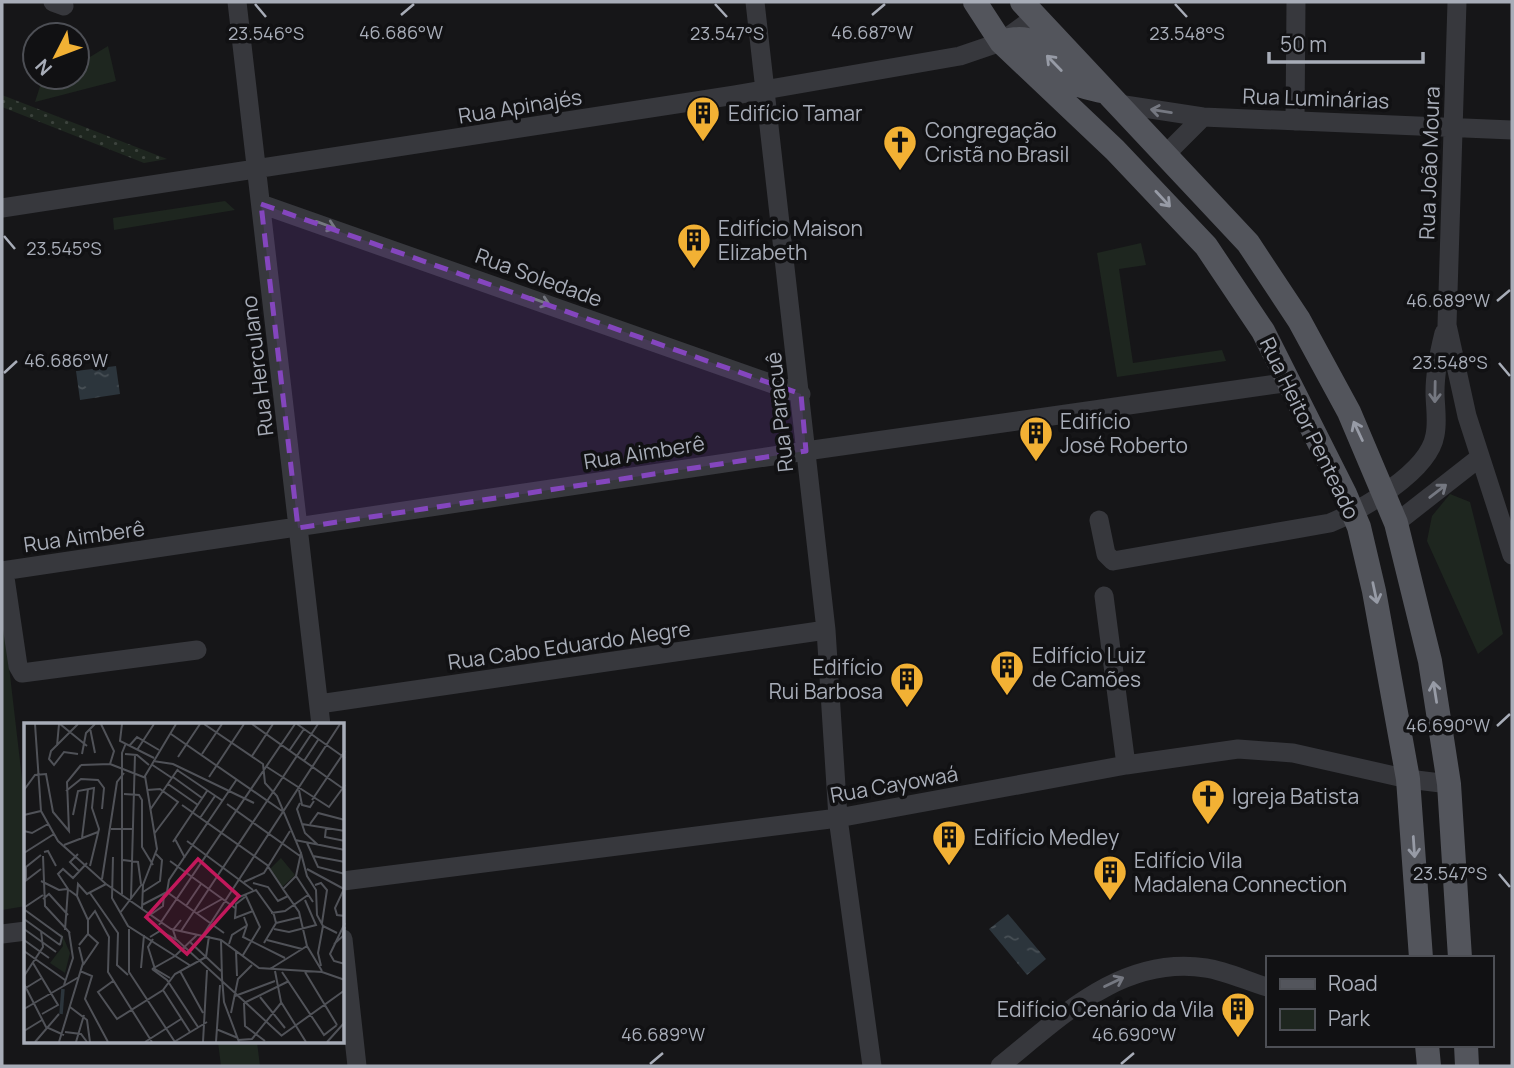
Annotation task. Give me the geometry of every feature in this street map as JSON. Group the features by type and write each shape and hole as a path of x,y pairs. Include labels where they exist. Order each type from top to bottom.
{"main road":[{"name":"Rua Heitor Penteado","path":"975,2 1001,41 1115,150 1206,246 1241,296 1291,382 1354,513 1374,590 1408,779 1421,956"},
{"name":"Rua Heitor Penteado","path":"1029,9 1248,243 1299,320 1349,412 1396,523 1430,660 1449,784 1460,956"},
{"path":"1001,41 1021,36 1028,38 1073,82 1113,98"},
{"path":"1115,150 1141,164 1154,162 1166,154"},
{"path":"1427,1047 1429,1066"},
{"path":"1466,1047 1467,1066"}],"street":[{"name":"Rua Herculano","path":"237,2 321,723"},
{"name":"Rua Paracuê","path":"755,2 826,630 838,818 872,1066"},
{"path":"1295,121 1296,2"},
{"name":"Rua João Moura","path":"1457,2 1447,325 1454,372 1479,458 1512,555"},
{"name":"Rua Apinajés","path":"2,208 765,90 960,56 1001,41 1029,9"},
{"name":"Rua Luminárias","path":"1113,98 1203,117 1453,125 1512,130"},
{"path":"1166,154 1203,117"},
{"name":"Rua Soledade","path":"261,204 801,394"},
{"name":"Rua João Moura","path":"1099,520 1106,554 1113,561 1329,523 1354,513 1385,494 1432,449 1436,434 1437,361 1447,325"},
{"name":"Rua Aimberê","path":"197,650 22,673 18,666 3,571 806,451 1291,382"},
{"path":"1396,523 1479,458"},
{"path":"1104,596 1126,765"},
{"name":"Rua Cabo Eduardo Alegre","path":"319,705 826,630"},
{"name":"Rua Cayowaá","path":"345,881 838,818 1126,765 1238,749 1268,750 1408,779 1449,784"},
{"path":"2,934 24,931"},
{"path":"345,957 357,1066"},
{"path":"1000,1066 1083,1000 1137,972 1206,968 1266,987"}],"highlighted area":[{"path":"261,204 801,394 806,451 298,528"}],"green space":[{"path":"108,46 116,81 91,87 91,56"},
{"path":"39,91 77,91 35,102"},
{"path":"2,95 167,159 144,163 2,107"},
{"path":"225,201 235,210 114,230 113,218"},
{"path":"1141,243 1146,265 1119,269 1133,363 1222,350 1226,361 1117,377 1097,253"},
{"path":"1450,494 1470,502 1503,634 1478,654 1427,541 1432,516"},
{"path":"2,606 24,796 24,906 2,910"},
{"path":"218,1044 257,1044 260,1066 221,1066"}],"water":[{"path":"116,366 120,394 80,400 76,371"},
{"path":"1008,914 1046,959 1027,975 989,929"}],"place":[{"name":"Edifício Tamar","path":"703,143"},
{"name":"Congregação Cristã no Brasil","path":"900,172"},
{"name":"Edifício Maison Elizabeth","path":"694,270"},
{"name":"Edifício José Roberto","path":"1036,463"},
{"name":"Edifício Luiz de Camões","path":"1007,697"},
{"name":"Edifício Rui Barbosa","path":"907,709"},
{"name":"Igreja Batista","path":"1208,826"},
{"name":"Edifício Medley","path":"949,867"},
{"name":"Edifício Vila Madalena Connection","path":"1110,902"},
{"name":"Edifício Cenário da Vila","path":"1238,1039"}]}
